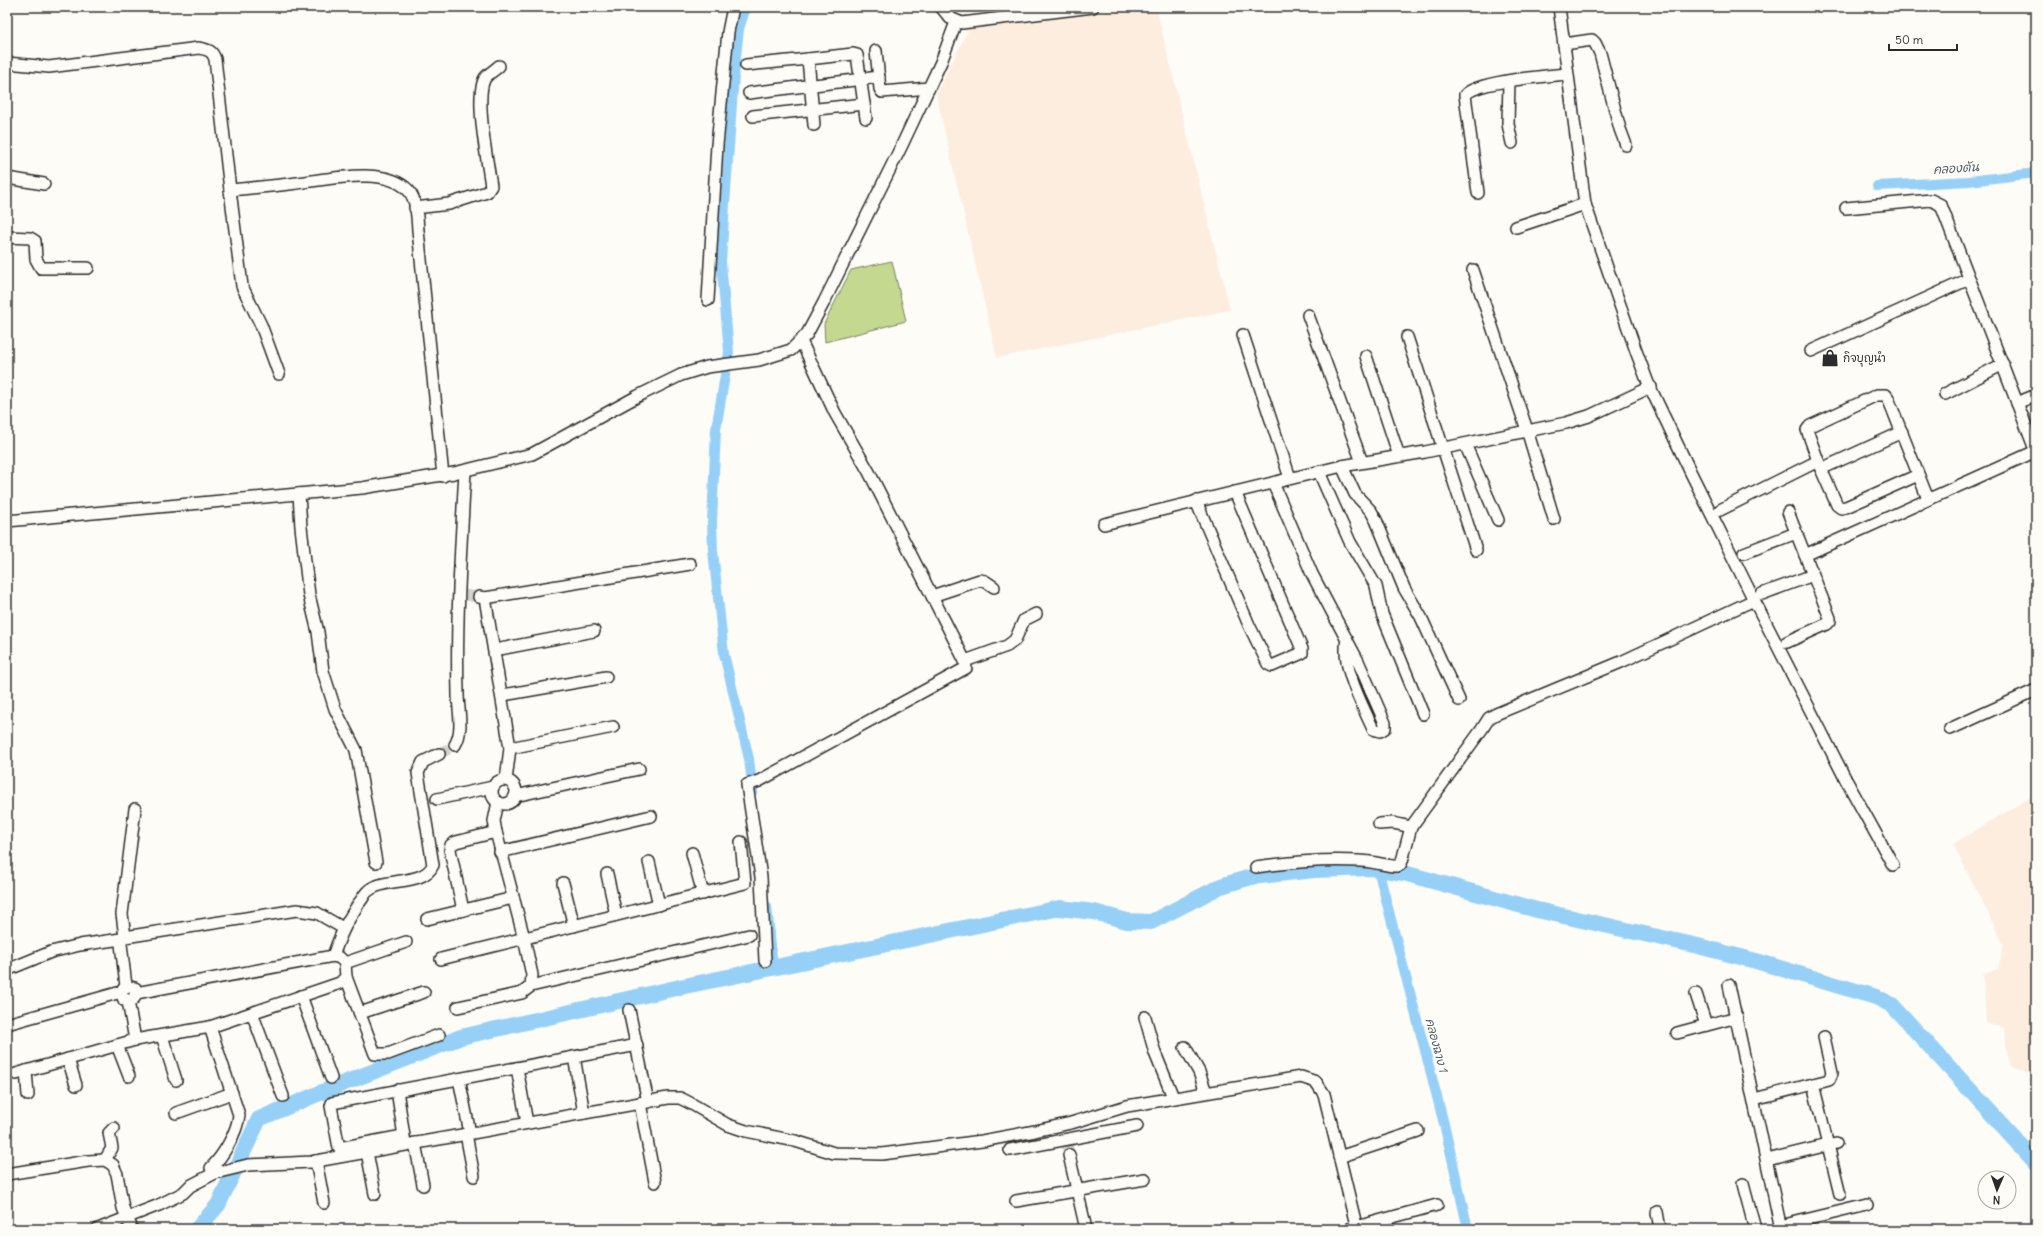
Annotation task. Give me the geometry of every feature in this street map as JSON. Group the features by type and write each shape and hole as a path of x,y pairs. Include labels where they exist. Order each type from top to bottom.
{"street":[{"path":"708,300 717,145 728,32 733,7"},
{"path":"941,7 956,22 962,23 1093,7"},
{"path":"1559,7 1567,74 1587,209 1636,351 1651,388 1758,597 1845,778 1893,865"},
{"path":"7,521 362,488 443,469 465,471 532,454 638,396 681,375 707,368 780,355 791,350 807,334 824,302 929,88 956,22"},
{"path":"1564,44 1592,40 1595,42 1600,53 1620,129 1626,145"},
{"path":"7,64 49,67 199,48 209,50 213,53 215,59 242,286 261,325 279,374"},
{"path":"876,51 880,89 882,92 929,88"},
{"path":"746,65 854,54 857,55 866,118"},
{"path":"808,59 814,109 814,125"},
{"path":"415,208 449,204 487,192 491,186 481,109 482,89 485,78 499,66"},
{"path":"1478,193 1465,95 1468,91 1474,89 1509,81 1567,74"},
{"path":"749,93 879,77"},
{"path":"1509,81 1508,124 1512,143"},
{"path":"753,116 864,104"},
{"path":"230,190 337,177 373,177 395,181 409,191 415,208 443,469"},
{"path":"7,178 44,184"},
{"path":"1805,555 1928,499 2035,446 1941,205 1931,200 1846,208"},
{"path":"1516,227 1587,209"},
{"path":"7,237 30,238 35,241 36,259 42,268 88,268"},
{"path":"1472,270 1527,430 1554,519"},
{"path":"1811,351 1969,279"},
{"path":"1308,315 1362,462"},
{"path":"1243,335 1290,478"},
{"path":"1407,337 1476,550"},
{"path":"765,961 761,877 747,785 754,783 966,668 965,661 868,472 835,413 801,341"},
{"path":"1366,356 1399,456"},
{"path":"1945,394 2003,364"},
{"path":"1104,524 1342,466 1444,449 1582,418 1651,388"},
{"path":"1918,475 1841,508 1837,505 1807,433 1810,426 1877,395 1886,395 1928,499"},
{"path":"2017,403 2036,395"},
{"path":"1720,510 1820,465 1902,432"},
{"path":"1465,444 1498,520"},
{"path":"1342,466 1355,494 1371,511 1376,520 1404,588 1432,640 1459,700"},
{"path":"455,745 460,733 458,695 465,471"},
{"path":"1318,472 1350,542 1376,586 1382,614 1423,714"},
{"path":"1273,483 1312,574 1347,639 1358,661 1385,724 1385,728 1380,731 1373,729 1348,667 1345,656 1347,639"},
{"path":"1196,501 1249,625 1268,664 1272,666 1302,653 1302,649 1235,492"},
{"path":"299,494 301,527 309,595 318,632 323,671 335,709 356,750 376,862"},
{"path":"1787,642 1830,621 1788,512"},
{"path":"1744,553 1796,533"},
{"path":"506,780 510,748 495,650 482,598 690,564"},
{"path":"1256,868 1279,864 1329,861 1369,861 1397,866 1400,865 1411,827 1489,718 1621,662 1758,597 1813,575"},
{"path":"932,596 980,580 985,581 994,587"},
{"path":"965,661 1008,646 1015,640 1024,620 1036,614"},
{"path":"495,650 594,631"},
{"path":"503,695 606,677"},
{"path":"1950,729 2036,690"},
{"path":"510,748 613,727"},
{"path":"333,956 343,928 368,890 384,884 427,874 433,865 418,773 423,762 439,754"},
{"path":"515,796 639,769"},
{"path":"437,799 493,787 499,781 506,780 512,784 515,790 515,796 511,802 504,804 498,802 493,798 493,787"},
{"path":"498,802 494,821 500,852 524,938 532,975 531,986"},
{"path":"134,1040 128,1001 121,996 124,989 122,914 136,809"},
{"path":"500,852 651,816"},
{"path":"1379,824 1393,823 1411,827"},
{"path":"463,910 450,850 451,845 456,842 496,832"},
{"path":"441,959 745,883 741,842"},
{"path":"692,853 703,894"},
{"path":"649,862 659,904"},
{"path":"606,874 616,915"},
{"path":"563,883 574,926"},
{"path":"427,919 513,898"},
{"path":"7,970 51,952 80,945 297,910 317,912 343,928"},
{"path":"458,1007 522,993 531,986 749,934"},
{"path":"345,963 406,942"},
{"path":"128,1001 132,1000 136,993 333,956 340,958 345,963 346,977 375,1054 388,1054 439,1035"},
{"path":"28,1095 21,1073 134,1040 210,1027 340,983 346,977"},
{"path":"1729,985 1781,1227 1867,1205"},
{"path":"7,1023 124,989 134,988 136,993"},
{"path":"360,1013 424,992"},
{"path":"1696,994 1706,1025"},
{"path":"301,996 331,1078"},
{"path":"629,1010 637,1045 655,1182"},
{"path":"252,1013 283,1096"},
{"path":"1145,1017 1155,1053 1173,1097"},
{"path":"1677,1033 1736,1017"},
{"path":"210,1027 239,1115 238,1122 213,1171"},
{"path":"162,1036 176,1080"},
{"path":"1754,1099 1829,1080 1832,1077 1824,1038"},
{"path":"117,1045 129,1076"},
{"path":"637,1045 332,1103 331,1106 339,1148 468,1134 644,1102 668,1098 680,1098 728,1125 795,1141 834,1153 882,1154 982,1141 1063,1125 1127,1106 1173,1097 1289,1077 1310,1078 1321,1087 1324,1094 1354,1228 1437,1205"},
{"path":"1185,1047 1198,1072 1206,1092"},
{"path":"574,1057 584,1113"},
{"path":"68,1059 76,1085"},
{"path":"517,1068 527,1123"},
{"path":"459,1079 474,1176"},
{"path":"1813,1084 1832,1144 1840,1194"},
{"path":"397,1090 408,1141 423,1185"},
{"path":"176,1113 232,1093"},
{"path":"1063,1125 1067,1141"},
{"path":"1010,1150 1067,1141 1137,1126"},
{"path":"105,1160 112,1148 109,1133 114,1128"},
{"path":"1339,1157 1418,1130"},
{"path":"98,1229 183,1193 190,1186 213,1171 248,1165 316,1161 367,1152 408,1141"},
{"path":"1767,1160 1832,1144"},
{"path":"367,1152 375,1194"},
{"path":"1069,1154 1086,1229"},
{"path":"7,1174 88,1160 105,1160 113,1165 117,1174 123,1208 132,1229"},
{"path":"316,1161 324,1203"},
{"path":"1016,1201 1145,1179"},
{"path":"1743,1184 1755,1229"},
{"path":"1657,1212 1660,1229"}],"shaded area":[{"path":"1156,7 1230,310 997,358 936,94 970,27"},
{"path":"2036,794 2036,1076 2009,1065 2004,1028 1986,1023 1983,974 1998,969 2004,945 1953,844"}],"green space":[{"path":"892,261 906,321 825,342 824,324 851,270"}],"waterway":[{"path":"746,7 739,29 734,75 721,262 729,352 716,429 712,523 713,551 724,654 749,759 753,791"},
{"name":"คลองตัน","path":"1877,186 1969,181 2036,173"},
{"path":"197,1229 218,1205 259,1119 334,1087 461,1037 680,987 1060,908 1094,912 1127,921 1151,922 1221,886 1251,877 1314,870 1371,868 1404,873 1537,910 1698,946 1756,961 1876,997 1892,1005 2036,1162"},
{"name":"คลองฉาง 1","path":"1378,869 1444,1124 1468,1229"},
{"path":"767,906 773,967"}],"tunnel":[{"path":"464,595 479,597"},
{"path":"439,754 455,745"},
{"path":"1067,1142 1069,1155"}],"place":[{"name":"กิจบุญนำ","path":"1830,358"}]}
